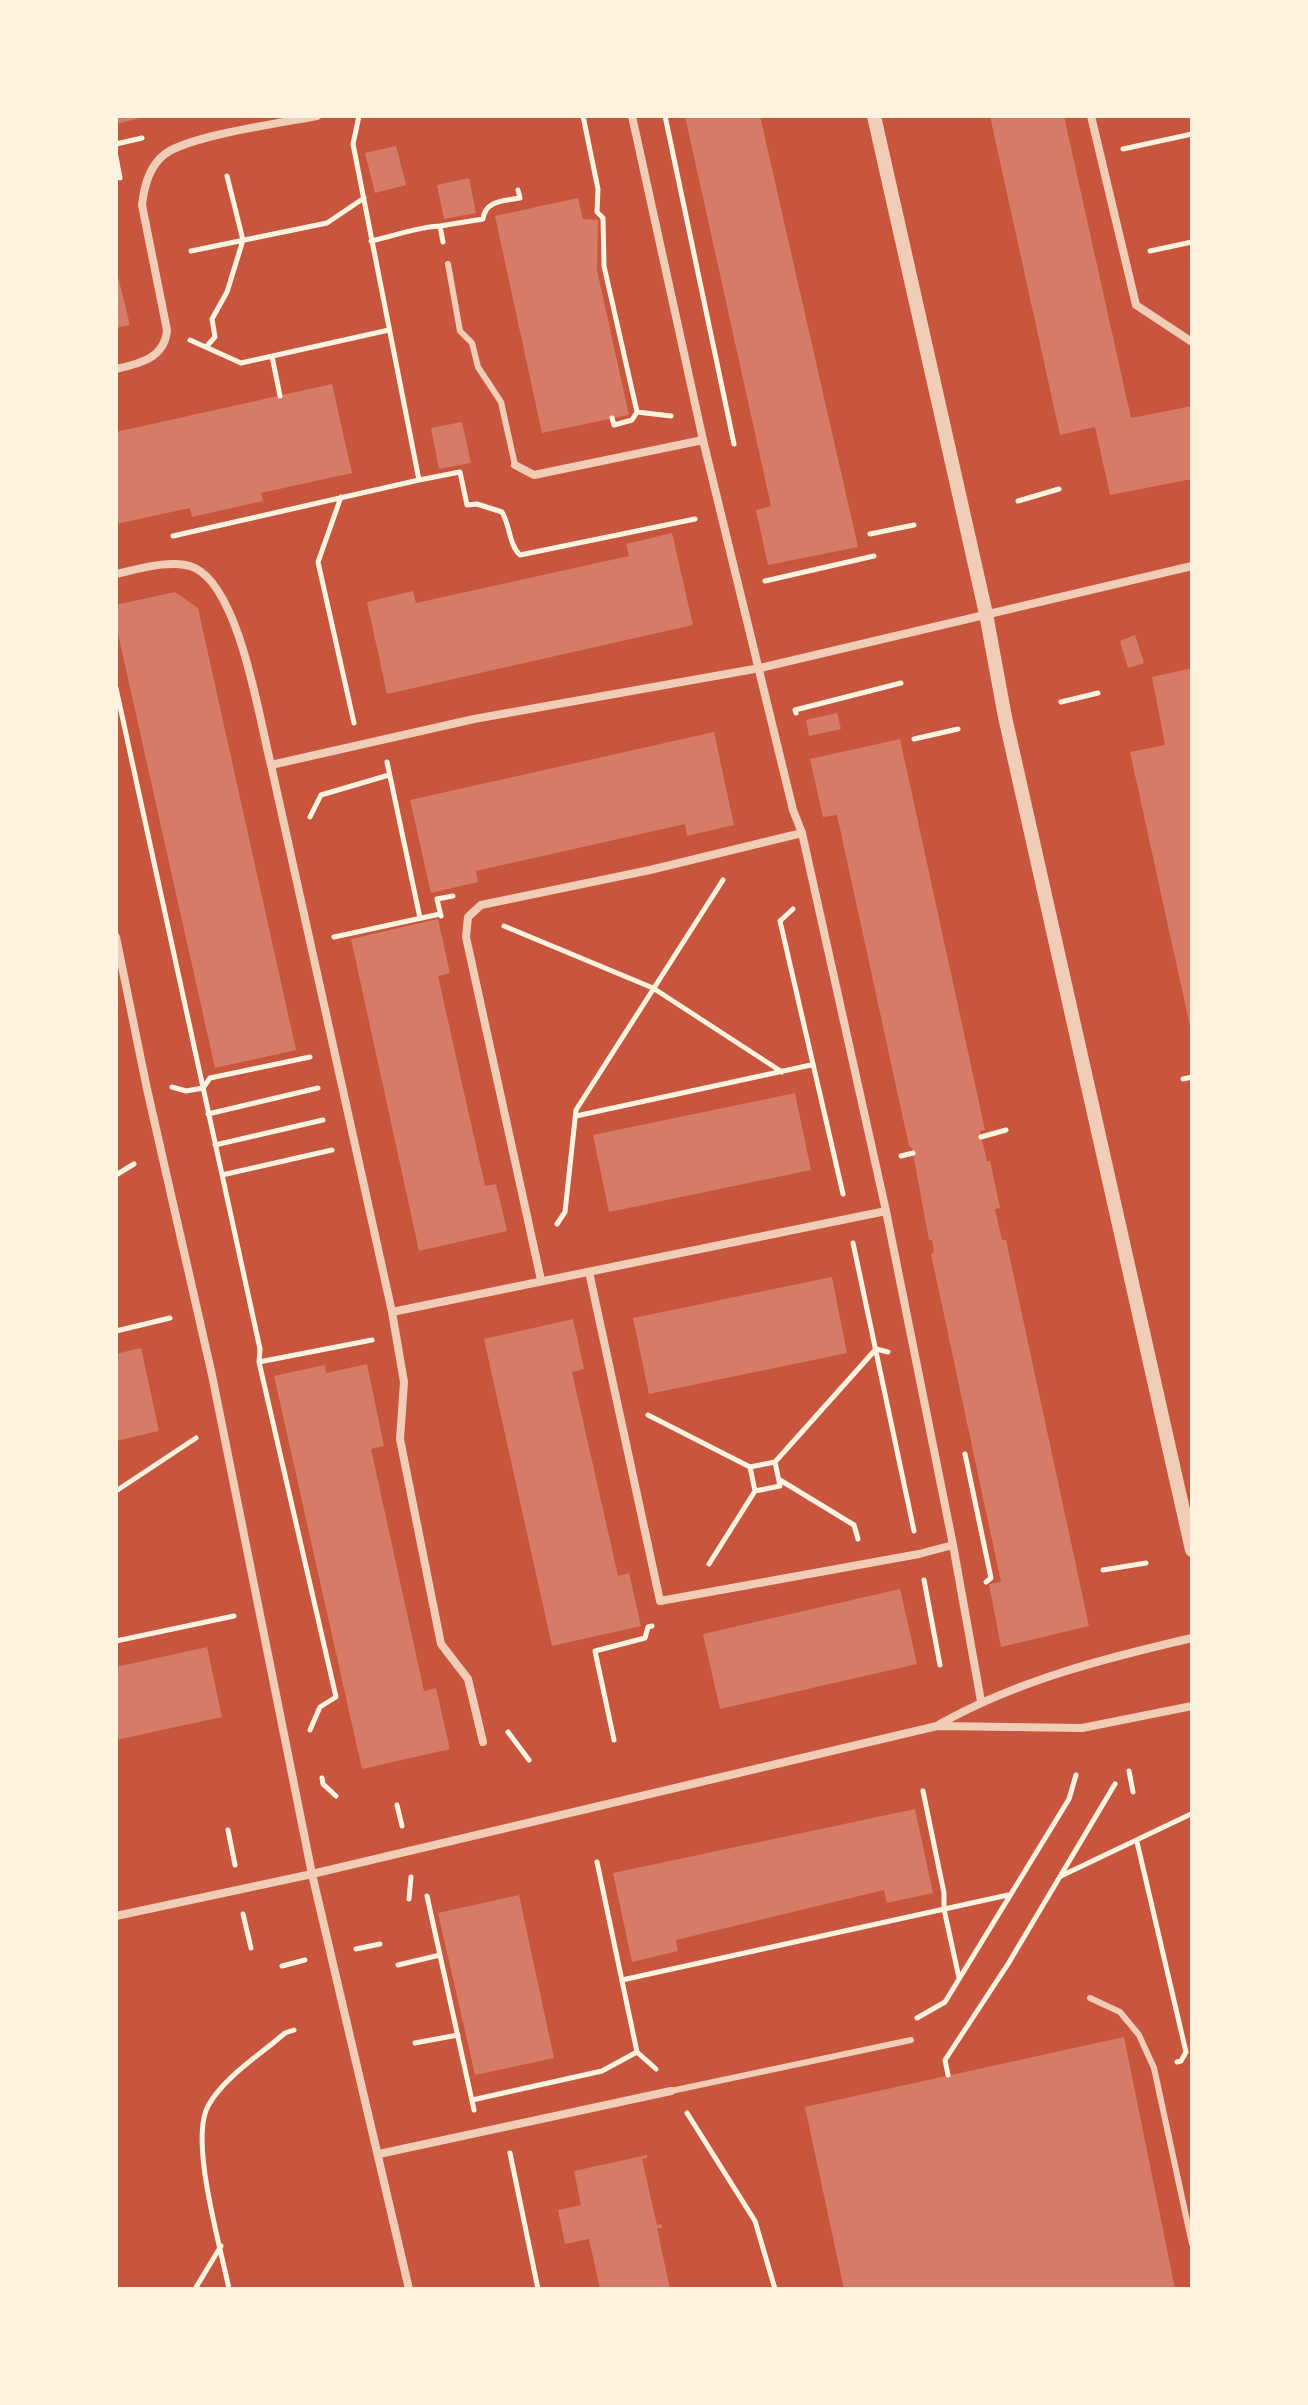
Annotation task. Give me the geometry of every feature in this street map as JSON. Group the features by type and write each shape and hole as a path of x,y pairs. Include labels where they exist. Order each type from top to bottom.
{"street":[{"path":"116,369 143,363 157,354 167,338 142,205 150,171 164,155 191,142 317,116"},
{"path":"632,116 703,440 793,810 802,833 886,1211 981,1701"},
{"path":"874,116 1192,1550"},
{"path":"1091,116 1136,305 1192,342"},
{"path":"515,465 534,475 703,440"},
{"path":"116,574 159,564 194,567 210,581 236,623 271,765 392,1312 404,1382 400,1439 441,1644 468,1679 483,1742"},
{"path":"271,765 474,719 760,668 1192,566"},
{"path":"541,1280 466,937 468,917 481,905 650,870 802,833"},
{"path":"116,937 212,1375 312,1874 409,2289"},
{"path":"392,1312 886,1211"},
{"path":"589,1272 660,1601 919,1554 953,1545"},
{"path":"937,1726 981,1701 1107,1658 1192,1638"},
{"path":"116,1916 312,1874 937,1726 1082,1728 1192,1706"},
{"path":"379,2154 671,2091"}],"lane":[{"path":"448,264 460,331 472,343 478,367 501,402 515,465"},
{"path":"1090,1998 1120,2012 1139,2035 1154,2068 1192,2244"},
{"path":"671,2091 911,2040"}],"path":[{"path":"359,116 353,144 419,480"},
{"path":"583,116 598,189 597,212 589,220"},
{"path":"665,116 737,455"},
{"path":"1100,154 1192,134"},
{"path":"206,348 215,337 212,319 227,292 243,240 227,176"},
{"path":"371,241 425,227 483,219 483,211 491,204 520,198 518,190"},
{"path":"191,251 327,223 364,198"},
{"path":"597,212 603,218 604,266 637,412 632,420 614,425 612,418"},
{"path":"440,226 448,264"},
{"path":"1125,256 1192,242"},
{"path":"167,330 241,363 389,330"},
{"path":"272,356 280,396"},
{"path":"637,412 677,416 685,444"},
{"path":"159,539 460,472 467,505 477,504 502,512 508,522 514,550 520,555 705,517"},
{"path":"1018,501 1059,489"},
{"path":"342,496 318,562 359,745"},
{"path":"870,534 914,525"},
{"path":"765,581 874,556"},
{"path":"761,568 768,595"},
{"path":"784,662 795,710"},
{"path":"116,688 260,1349 259,1362 336,1697 320,1707 310,1729 313,1742"},
{"path":"1061,702 1098,693"},
{"path":"914,739 958,729"},
{"path":"382,740 420,918"},
{"path":"308,821 321,795 389,775"},
{"path":"535,1252 565,1212 576,1110 745,846"},
{"path":"444,930 437,899 477,891 481,905 508,929 653,988 782,1072"},
{"path":"790,897 793,909 780,921 849,1219 940,1665"},
{"path":"325,939 440,914"},
{"path":"304,1043 314,1067"},
{"path":"166,1085 186,1091 203,1088 210,1078 311,1056"},
{"path":"576,1116 811,1065"},
{"path":"1183,1079 1192,1077"},
{"path":"316,1078 321,1099"},
{"path":"208,1114 319,1088"},
{"path":"215,1145 326,1119 324,1109"},
{"path":"981,1137 1006,1130"},
{"path":"329,1135 336,1165"},
{"path":"222,1175 333,1150"},
{"path":"901,1156 913,1153"},
{"path":"116,1175 134,1164"},
{"path":"116,1331 170,1318"},
{"path":"372,1326 375,1339"},
{"path":"259,1362 394,1336"},
{"path":"645,1414 750,1467 775,1462 876,1349"},
{"path":"116,1491 196,1438"},
{"path":"755,1491 780,1486 775,1462"},
{"path":"690,1595 755,1491 750,1467"},
{"path":"779,1480 854,1525 865,1564"},
{"path":"1103,1570 1146,1563"},
{"path":"116,1641 234,1616"},
{"path":"614,1740 595,1651 645,1638 648,1627 663,1623"},
{"path":"320,1770 323,1784 336,1796 321,1799"},
{"path":"1129,1771 1133,1792"},
{"path":"909,2022 945,2002 1069,1799 1076,1775"},
{"path":"948,2075 945,2060 1008,1964 1115,1784"},
{"path":"923,1791 959,1979"},
{"path":"397,1805 402,1826"},
{"path":"1060,1876 1191,1814"},
{"path":"228,1830 236,1870"},
{"path":"1137,1842 1186,2052"},
{"path":"597,1862 637,2052 662,2074 755,2221 775,2289"},
{"path":"409,1899 412,1868"},
{"path":"622,1980 1010,1895"},
{"path":"427,1896 479,2133"},
{"path":"242,1909 251,1948"},
{"path":"356,1949 380,1944"},
{"path":"398,1965 440,1955"},
{"path":"282,1966 305,1960"},
{"path":"229,2289 202,2157 202,2132 207,2108 224,2086 285,2033 294,2030"},
{"path":"415,2043 458,2035"},
{"path":"472,2100 602,2071 637,2052"},
{"path":"505,2127 538,2289"},
{"path":"195,2289 221,2246"}],"building":[{"path":"116,116 144,116 144,117 116,124"},
{"path":"685,116 760,116 858,547 768,565 756,510 771,506"},
{"path":"990,116 1064,116 1131,418 1192,406 1192,479 1110,495 1095,427 1060,435"},
{"path":"396,146 406,185 375,193 365,153"},
{"path":"469,178 476,213 444,219 437,185"},
{"path":"578,198 583,219 598,220 597,270 629,415 542,433 495,216"},
{"path":"116,269 130,325 116,328"},
{"path":"332,384 352,473 261,493 263,501 192,517 190,508 116,524 116,432"},
{"path":"462,422 471,463 439,469 431,428"},
{"path":"672,533 693,625 387,694 367,602 413,591 416,603 629,556 626,544"},
{"path":"175,592 198,608 296,1050 215,1068 116,625 116,605"},
{"path":"1135,635 1144,663 1128,668 1120,641"},
{"path":"1192,668 1191,1031 1130,752 1165,745 1152,677"},
{"path":"837,713 841,729 809,736 806,720"},
{"path":"714,732 734,825 687,836 685,824 476,871 478,882 431,893 410,800"},
{"path":"900,739 985,1130 980,1131 1000,1208 995,1209 1002,1240 1006,1240 1089,1626 1001,1647 989,1584 1001,1582 931,1254 934,1252 932,1240 929,1240 912,1148 909,1146 837,815 823,817 810,759"},
{"path":"438,919 450,973 438,976 485,1186 496,1184 507,1231 419,1251 351,939"},
{"path":"795,1093 811,1170 609,1212 593,1135"},
{"path":"832,1277 847,1353 649,1394 633,1318"},
{"path":"573,1319 584,1369 572,1372 618,1576 629,1573 641,1626 552,1646 484,1339"},
{"path":"141,1348 159,1431 116,1441 116,1354"},
{"path":"367,1364 384,1446 371,1449 424,1691 436,1688 450,1749 362,1769 274,1376 325,1365 326,1373"},
{"path":"900,1589 917,1664 720,1709 703,1634"},
{"path":"207,1647 222,1717 116,1740 116,1667"},
{"path":"915,1809 933,1893 887,1903 884,1890 676,1940 678,1951 632,1962 613,1873"},
{"path":"519,1895 554,2058 475,2075 438,1913"},
{"path":"1124,2037 1175,2289 844,2289 805,2107"},
{"path":"647,2155 642,2159 657,2225 661,2224 662,2228 657,2228 670,2289 600,2289 589,2239 565,2244 558,2210 581,2205 574,2171"}]}
